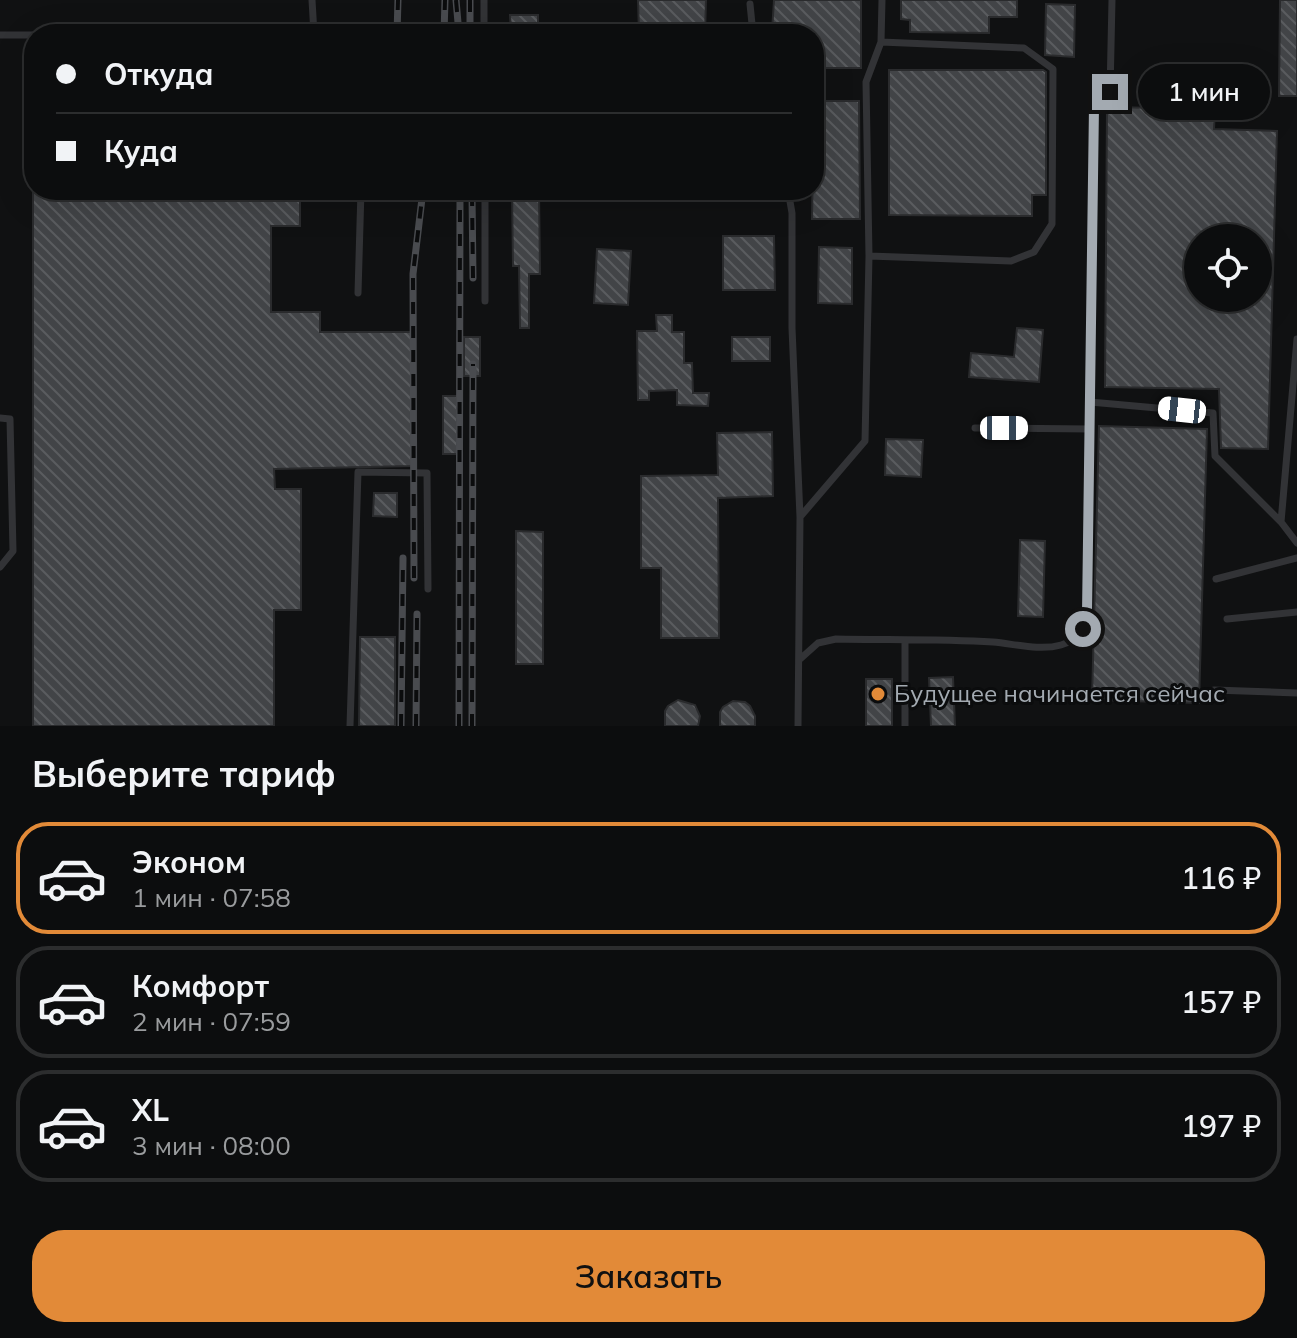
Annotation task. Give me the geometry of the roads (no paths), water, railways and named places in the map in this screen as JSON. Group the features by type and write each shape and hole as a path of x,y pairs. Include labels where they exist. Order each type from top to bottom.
{"lane":[{"path":"312,0 313,24"},
{"path":"484,0 484,24"},
{"path":"800,517 865,441 869,256 866,82 881,42 882,0"},
{"path":"799,660 818,643 836,639 993,642 1042,647 1061,645 1083,629 1087,613 1094,106 1110,92 1112,0"},
{"path":"750,4 752,24"},
{"path":"0,35 24,35"},
{"path":"869,256 1011,261 1034,252 1052,224 1053,69 1024,48 881,42"},
{"path":"358,293 361,200"},
{"path":"485,200 485,301"},
{"path":"790,200 800,517 798,726"},
{"path":"1281,522 1297,339"},
{"path":"1090,402 1213,413 1215,456 1281,522 1297,543"},
{"path":"0,418 10,419 13,551 0,567"},
{"path":"975,428 1090,429"},
{"path":"350,726 358,472 427,473 428,589"},
{"path":"1216,579 1297,558"},
{"path":"1227,619 1297,612"},
{"path":"905,640 905,726"},
{"path":"1214,690 1297,693"}],"railway":[{"path":"397,24 398,0"},
{"path":"444,24 445,0"},
{"path":"456,0 458,24"},
{"path":"470,0 470,24"},
{"path":"414,578 413,274 422,200"},
{"path":"459,726 460,200"},
{"path":"472,200 473,278"},
{"path":"472,726 473,364"},
{"path":"401,726 403,558"},
{"path":"416,726 417,614"}],"place":[{"name":"Будущее начинается сейчас","path":"878,694"}]}
